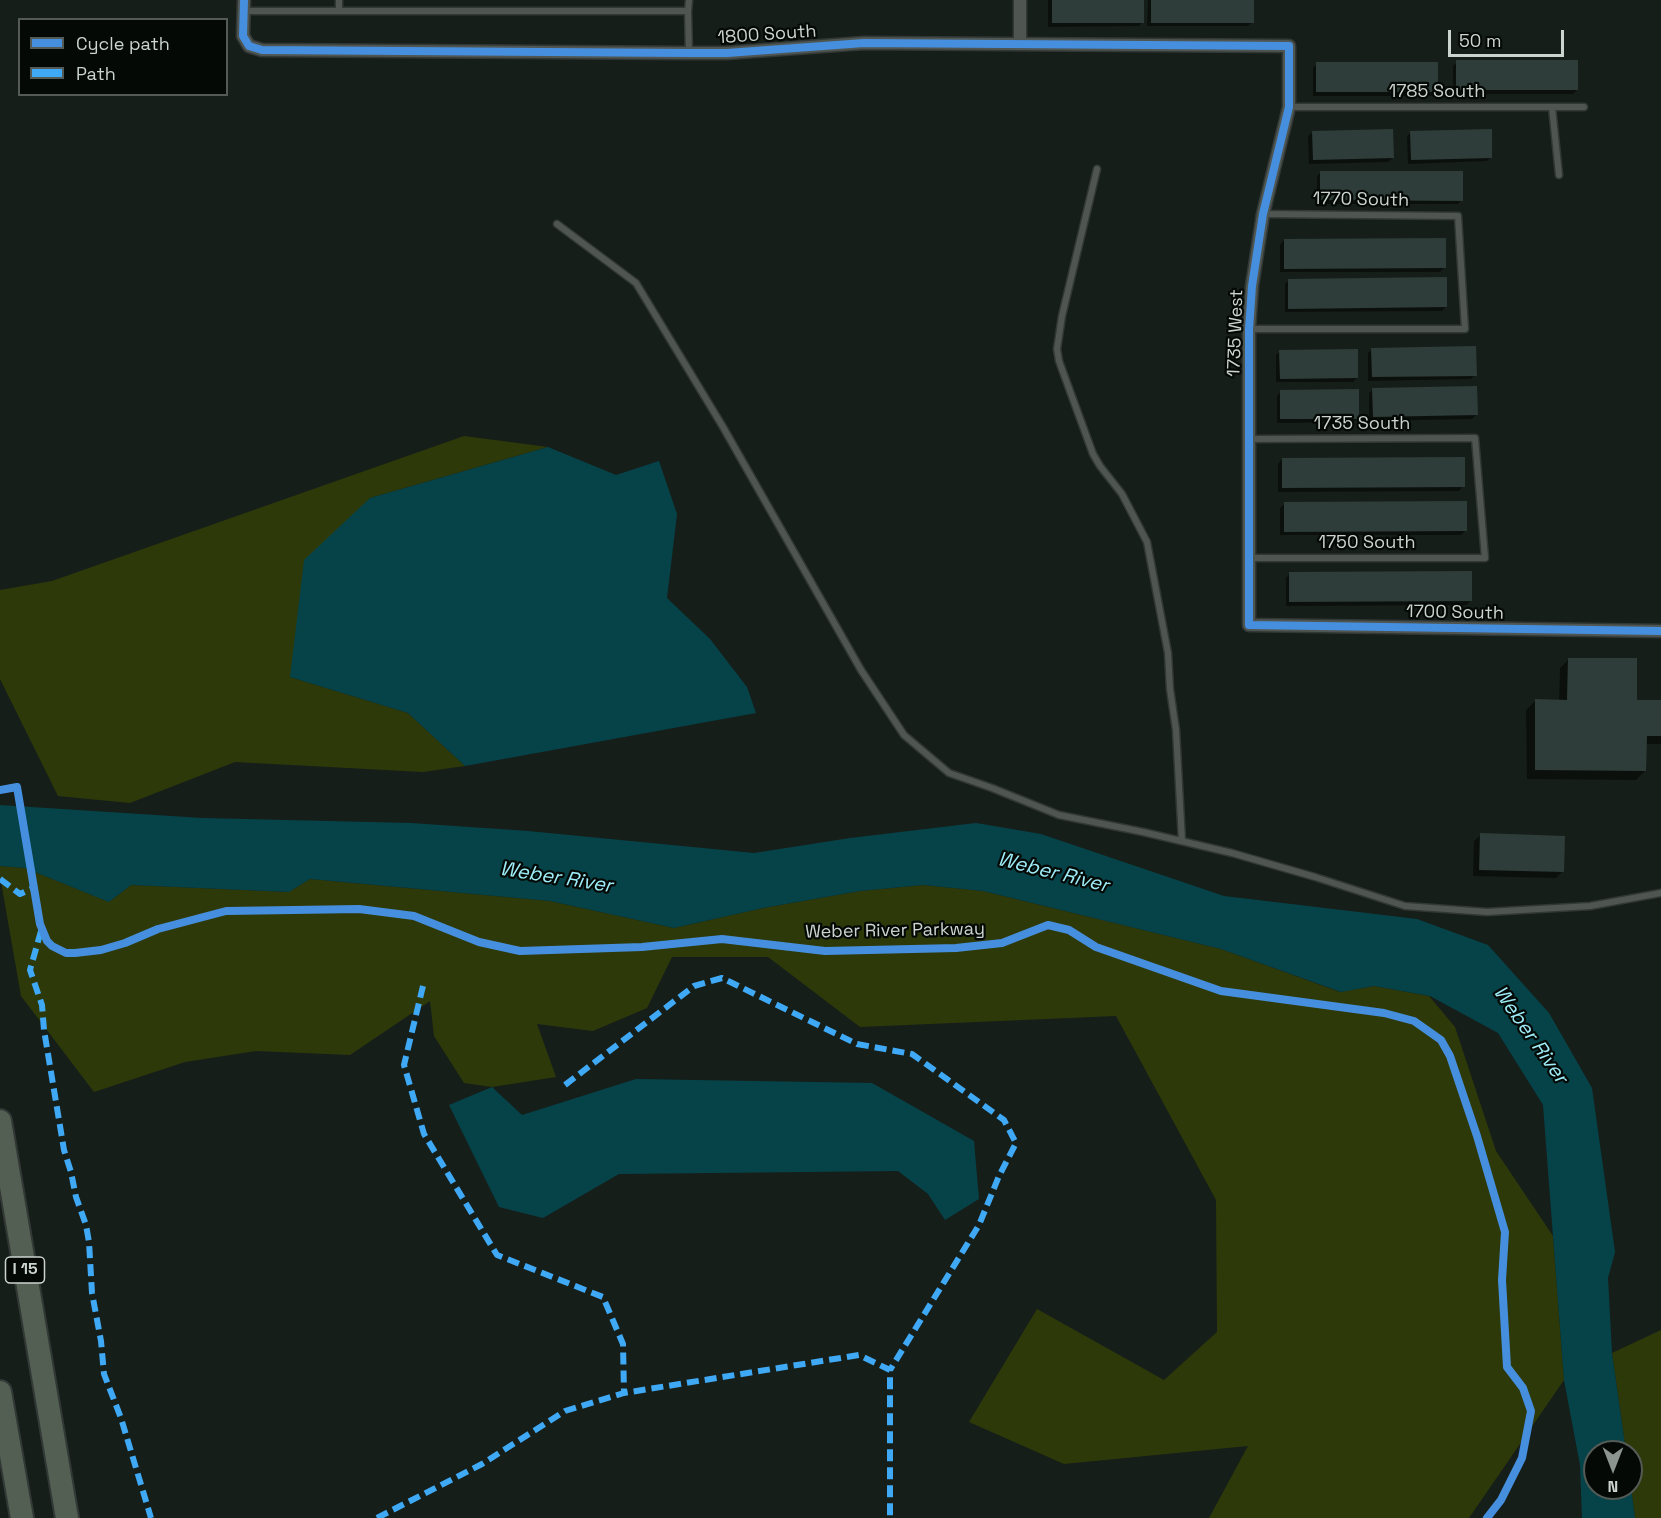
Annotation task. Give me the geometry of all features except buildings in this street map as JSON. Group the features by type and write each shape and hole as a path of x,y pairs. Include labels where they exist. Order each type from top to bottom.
{"highway":[{"name":"I 15","path":"0,1121 67,1518"},
{"path":"0,1392 22,1518"},
{"path":"51,1420 81,1518"}],"street":[{"path":"1020,0 1020,44"},
{"name":"1800 South","path":"244,5 243,36 249,46 262,50 727,53 864,43 1289,46"},
{"name":"1735 West","path":"1249,625 1249,329 1252,286 1263,214 1289,107 1289,46"},
{"name":"1700 South","path":"1249,625 1661,631"}],"lane":[{"path":"339,0 339,11"},
{"path":"689,0 689,53"},
{"path":"244,5 339,11 688,11"},
{"name":"1785 South","path":"1289,107 1584,107"},
{"path":"1552,107 1559,176"},
{"path":"1097,169 1057,349 1059,361 1093,454 1122,494 1147,542 1168,653 1176,730 1182,842"},
{"name":"1770 South","path":"1249,329 1465,329 1458,216 1263,214"},
{"path":"557,224 636,283 723,427 861,670 904,735 949,773 1059,816 1182,842 1305,874 1405,906 1487,912 1590,906 1661,893"},
{"name":"1735 South","path":"1249,439 1475,438 1485,558"},
{"name":"1750 South","path":"1249,558 1485,558"}],"green space":[{"path":"464,436 548,447 370,498 290,677 408,713 465,766 423,772 235,762 130,803 58,796 0,679 0,590 52,581"},
{"path":"0,866 25,868 109,902 131,885 289,892 310,879 550,901 674,928 763,908 860,891 923,885 983,891 1221,949 1340,992 1374,986 1429,996 1455,1027 1496,1151 1553,1236 1564,1380 1469,1518 1209,1518 1248,1446 1064,1464 969,1422 1037,1309 1164,1380 1217,1332 1216,1200 1116,1016 860,1027 768,957 672,957 647,1008 593,1031 537,1024 556,1077 492,1087 464,1083 434,1036 430,1001 350,1055 256,1051 185,1062 94,1092 21,996"},
{"path":"1661,1330 1661,1518 1635,1518 1633,1500 1643,1500 1643,1440 1624,1440 1612,1353"}],"water":[{"path":"548,447 616,475 659,461 677,514 667,598 710,639 747,687 756,713 465,766 408,713 290,677 304,560 370,498"},
{"name":"Weber River","path":"0,805 202,818 411,823 528,831 754,853 850,838 976,823 1041,834 1224,896 1417,919 1488,945 1549,1013 1592,1088 1615,1252 1608,1278 1612,1353 1624,1440 1583,1440 1583,1500 1633,1500 1635,1518 1582,1518 1580,1465 1564,1380 1543,1105 1498,1033 1430,996 1374,986 1341,992 1221,949 983,891 923,885 860,891 763,908 674,928 550,901 310,879 289,892 131,885 109,902 25,868 0,866"},
{"path":"636,1079 872,1083 974,1141 979,1199 945,1220 928,1194 898,1171 619,1174 543,1218 499,1207 449,1105 492,1087 522,1115"}],"marked path":[{"path":"0,879 20,894 33,888"},
{"path":"41,931 30,970 42,1005 64,1150 86,1225 92,1293 101,1341 104,1374 121,1418 151,1518"},
{"path":"565,1085 694,986 722,978 857,1044 912,1054 1004,1120 1016,1143 999,1176 979,1225 890,1370"},
{"path":"423,986 404,1065 424,1134 497,1255 603,1297 623,1344 624,1393"},
{"path":"377,1518 482,1464 565,1411 624,1393 859,1355 890,1370 890,1518"}],"cycle path":[{"path":"244,0 243,36 249,46 262,50 727,53 864,43 1289,46 1289,107 1263,214 1252,286 1249,329 1249,625 1661,631"},
{"name":"Weber River Parkway","path":"0,790 17,787 40,924 47,941 66,953 101,950 158,929 226,911 359,909 414,916 479,942 520,951 642,947 722,939 825,951 956,948 1002,943 1048,925 1069,930 1096,947 1221,991 1384,1013 1414,1021 1441,1040 1450,1056 1477,1136 1505,1232 1502,1280 1507,1367 1523,1388 1531,1411 1522,1458 1501,1500 1487,1518"}]}
